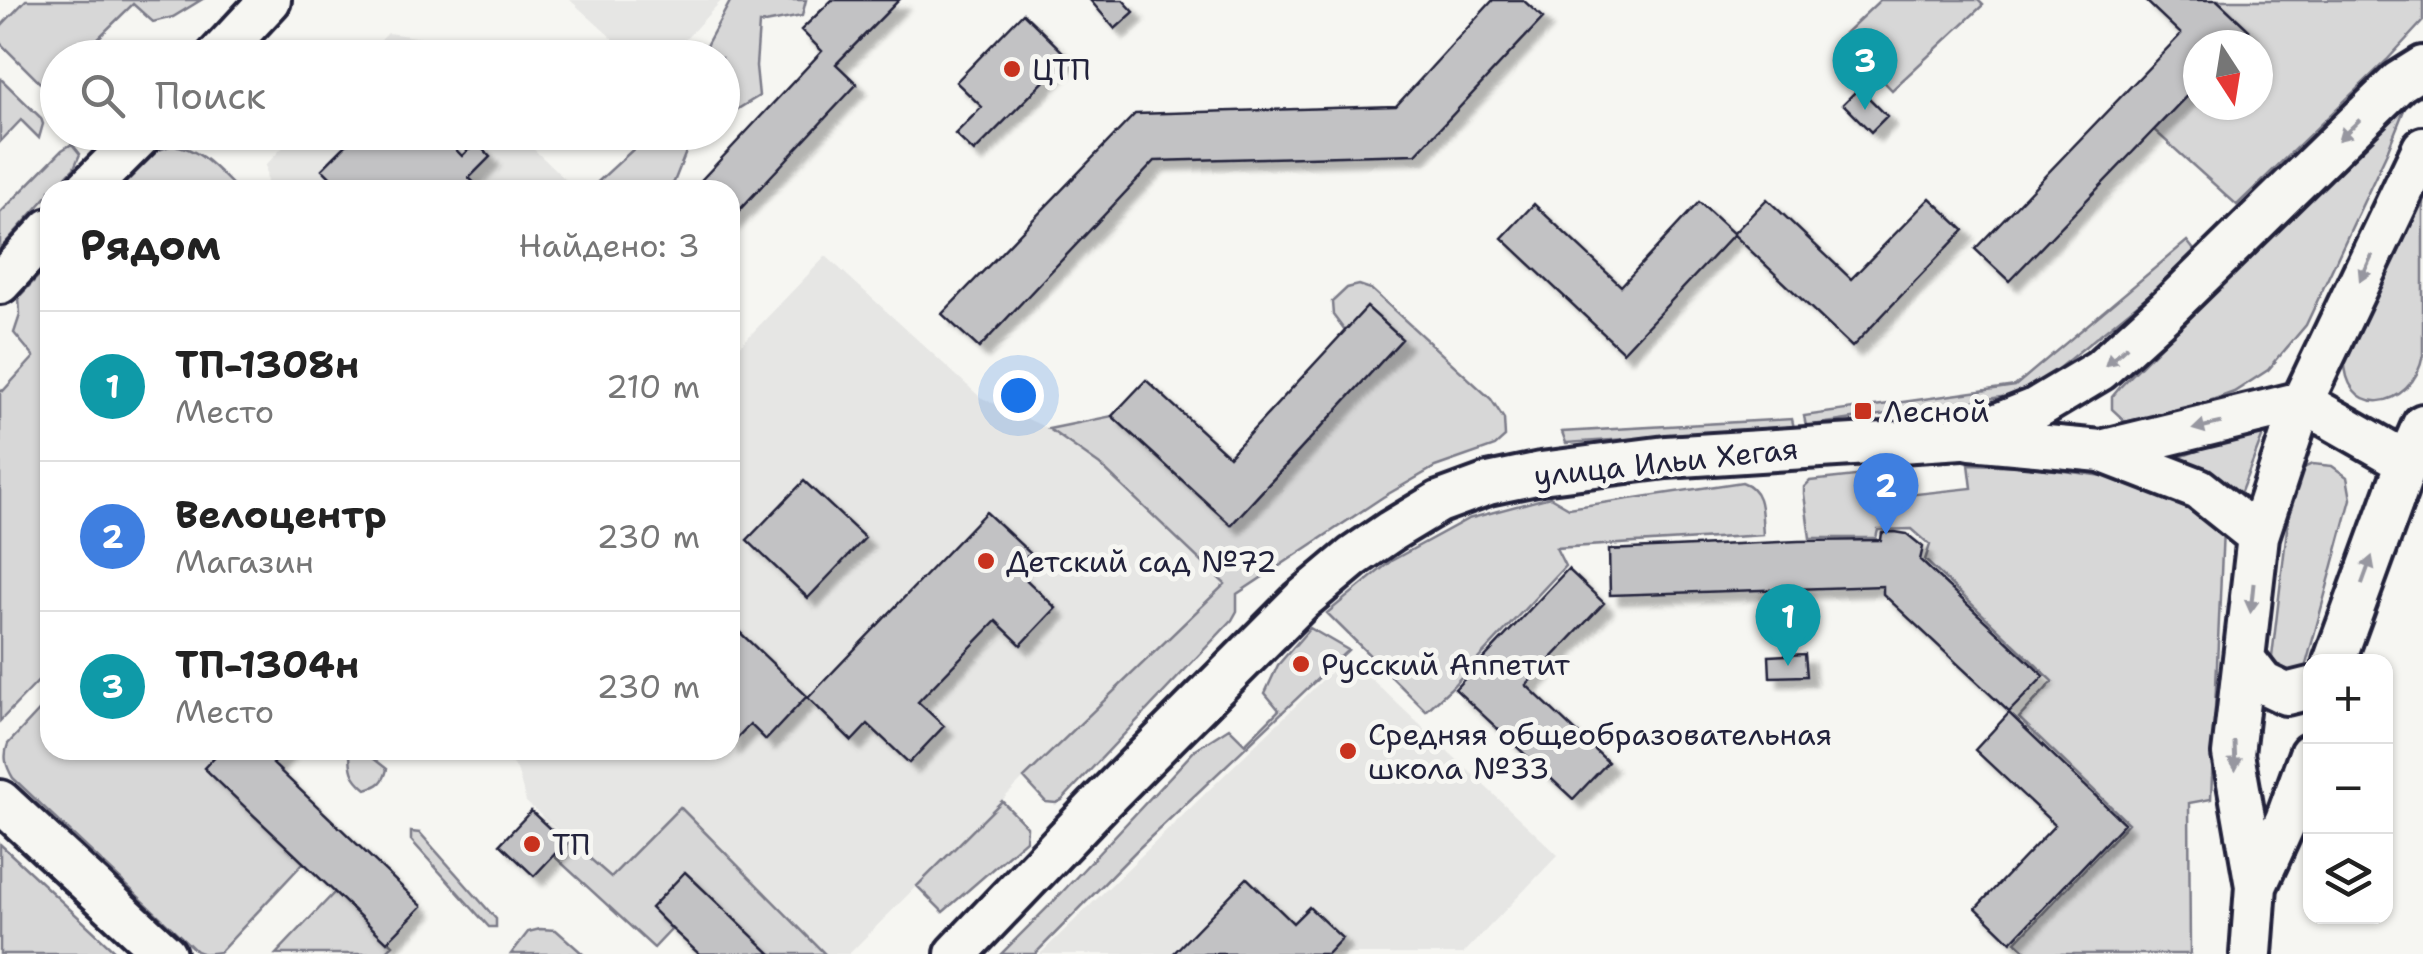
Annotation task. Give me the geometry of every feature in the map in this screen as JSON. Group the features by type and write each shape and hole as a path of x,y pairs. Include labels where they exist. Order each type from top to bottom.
{"main road":[{"path":"233,40 270,0"},
{"name":"улица Ильи Хегая","path":"956,954 1302,600 1391,530 1440,502 1488,484 1540,473 1666,457 1962,438 2035,409 2100,370 2398,82 2423,67"},
{"path":"2251,954 2256,886 2233,754 2258,536 2302,402 2423,148"},
{"path":"96,180 126,150"},
{"path":"0,283 40,240"},
{"path":"2101,451 2302,402 2407,462"},
{"path":"2337,654 2423,425"},
{"path":"1962,438 2101,451 2199,488 2258,536"},
{"path":"2245,660 2263,683 2286,694 2303,690"},
{"path":"2256,886 2303,773"},
{"path":"0,801 166,954"}],"shaded area":[{"path":"26,0 201,0 173,17 153,22 133,4 96,40 40,40 40,83 0,43 0,27"},
{"path":"570,0 722,0 685,40 614,40"},
{"path":"731,0 806,0 802,16 759,24 759,96 740,108 740,40 709,40"},
{"path":"1880,0 1978,0 1983,5 1892,90 1841,37"},
{"path":"2217,0 2423,0 2423,21 2237,205 2154,130 2183,100 2183,120 2273,120 2273,30 2249,30"},
{"path":"388,33 424,40 381,40"},
{"path":"0,78 40,117 40,134 39,138 21,120 0,142"},
{"path":"2404,110 2306,325 2268,370 2234,392 2182,411 2126,422 2112,409 2112,397 2121,386 2392,112"},
{"path":"62,150 77,150 80,154 63,180 40,180 40,204 0,249 0,213"},
{"path":"190,150 228,180 128,180 154,152"},
{"path":"280,150 535,150 566,180 267,180 266,165"},
{"path":"633,150 687,150 675,180 600,180"},
{"path":"2423,192 2423,355 2417,374 2393,398 2365,399 2354,390 2347,375 2345,352"},
{"path":"2187,241 2198,255 2028,393 1806,426 1804,416 2015,386"},
{"path":"826,256 980,397 1049,429 1100,465 1226,584 1024,778 849,954 825,954 681,807 611,877 526,802 517,769 508,760 740,760 740,346"},
{"path":"40,275 40,679 0,721 0,389 3,391 34,357 14,333 20,315 19,297"},
{"path":"1359,285 1371,289 1491,399 1504,419 1505,437 1495,446 1435,467 1383,497 1237,594 1237,611 1232,620 1062,800 1046,802 1024,778 1225,584 1100,465 1049,429 1112,416 1231,525 1402,339 1367,307 1345,331 1333,315 1332,302 1347,288"},
{"path":"1792,419 1794,428 1566,443 1562,432"},
{"path":"2266,427 2237,502 2171,460"},
{"path":"1969,464 2129,479 2191,497 2223,529 2211,799 2189,803 2190,954 2029,954 2016,942 2128,823 2019,718 2053,681 1925,560 1930,545 1912,529 1878,530 1876,538 1810,538 1804,487 1810,481 1873,474 1880,498 1972,488"},
{"path":"2312,464 2332,466 2347,477 2351,499 2309,654 2303,654 2303,672 2279,676 2272,657 2297,471"},
{"path":"1742,482 1758,497 1763,535 1556,548 1565,566 1426,711 1327,613 1391,561 1468,519 1550,497 1569,508"},
{"path":"1310,628 1348,650 1137,850 1035,954 1001,954 1196,749 1229,728 1245,744 1279,710 1265,693 1278,665"},
{"name":"Средняя общеобразовательная школа №33","path":"1347,656 1558,855 1463,954 1040,954"},
{"path":"40,710 40,760 212,760 205,768 304,862 220,952 196,951 13,778 6,761 8,744"},
{"path":"351,760 375,760 387,769 380,783 366,789 351,768"},
{"path":"1002,801 1027,827 1026,840 943,912 917,886"},
{"path":"680,807 825,954 771,954 672,929 654,948 555,857 570,841 611,877"},
{"path":"411,832 420,833 496,919 496,927 489,927 411,840"},
{"path":"0,844 118,954 0,954"},
{"path":"335,892 393,945 384,954 276,954"},
{"path":"556,930 583,954 511,954 528,932"}],"building":[{"path":"832,0 899,0 836,64 857,84 740,209 740,180 701,180 729,150 740,150 740,139 822,51 801,30"},
{"path":"1090,0 1123,0 1134,12 1115,29"},
{"path":"1493,0 1523,0 1543,18 1416,154 1155,161 979,348 942,314 1135,114 1396,106"},
{"path":"2145,0 2217,0 2249,30 2183,30 2183,100 2009,281 1975,249 2181,34"},
{"name":"ЦТП","path":"1023,13 1068,57 974,152 955,134 982,107 956,82"},
{"path":"1859,88 1887,116 1871,132 1843,104"},
{"path":"341,150 456,150 462,156 468,150 483,150 490,157 471,180 333,180 322,169"},
{"path":"1930,198 1964,230 1852,347 1733,234 1767,199 1851,279"},
{"path":"1699,202 1734,234 1623,352 1502,238 1534,204 1621,286"},
{"path":"1367,307 1402,339 1231,525 1112,416 1146,380 1229,456"},
{"path":"804,481 865,538 808,598 747,540"},
{"path":"986,512 1030,553 1015,569 1056,608 1021,645 996,621 918,702 944,726 909,763 868,724 852,741 808,698"},
{"path":"1882,533 1907,534 1923,547 1920,560 2044,676 2009,712 1883,594 1883,586 1610,595 1609,550 1881,540"},
{"path":"1568,569 1604,603 1526,685 1608,762 1573,799 1455,689"},
{"path":"740,632 807,696 766,740 750,724 740,734"},
{"path":"1805,654 1807,676 1770,677 1769,656"},
{"path":"2009,713 2124,823 2011,942 1976,908 2055,825 1975,750"},
{"path":"212,760 277,760 273,764 422,906 387,942 204,768"},
{"name":"ТП","path":"531,811 565,843 534,876 500,844"},
{"path":"685,872 771,954 699,954 672,929 651,908"},
{"path":"1247,878 1293,923 1309,907 1342,938 1327,954 1173,954"}],"place":[{"name":"ЦТП","path":"1012,69"},
{"name":"ТП-1304н","path":"1865,110"},
{"name":"Лесной","path":"1863,411"},
{"name":"Велоцентр","path":"1886,535"},
{"name":"Детский сад №72","path":"986,561"},
{"name":"Русский Аппетит","path":"1301,664"},
{"name":"ТП-1308н","path":"1788,666"},
{"name":"Средняя общеобразовательная школа №33","path":"1348,751"},
{"name":"ТП","path":"532,844"}]}
